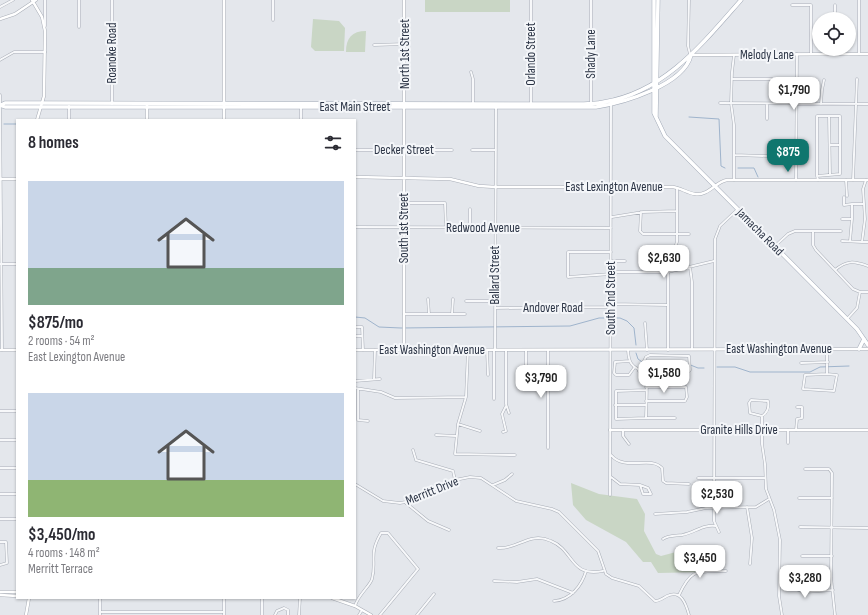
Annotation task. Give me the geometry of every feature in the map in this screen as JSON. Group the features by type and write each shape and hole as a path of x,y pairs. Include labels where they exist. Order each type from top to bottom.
{"main road":[{"path":"654,0 658,2 655,24 654,16 654,0"},
{"name":"East Main Street","path":"611,103 641,91 665,77 691,55 741,0"},
{"name":"Jamacha Road","path":"655,24 657,32 657,82 653,98 654,113 666,136 847,319 868,345"},
{"name":"Jamacha Road","path":"655,24 653,84 655,89 656,117"},
{"name":"East Main Street","path":"1,105 4,103 42,105 591,105 611,103 655,89 676,74 689,60 691,55"},
{"path":"657,74 661,77 665,77"},
{"path":"641,91 649,83 653,76"},
{"path":"646,93 653,98"},
{"path":"859,349 864,339"}],"street":[{"path":"0,7 13,0"},
{"path":"38,119 42,105 45,52 45,0"},
{"path":"78,0 79,27"},
{"name":"Roanoke Road","path":"112,0 112,105"},
{"path":"224,0 224,119"},
{"path":"273,0 273,20"},
{"name":"North 1st Street","path":"404,0 405,105"},
{"name":"Orlando Street","path":"531,0 531,105"},
{"name":"Shady Lane","path":"591,0 591,105"},
{"path":"689,0 688,46 691,55"},
{"path":"859,0 859,54"},
{"path":"0,19 15,14 33,1 42,17 45,31"},
{"path":"792,5 811,5 811,54"},
{"path":"835,5 835,12"},
{"path":"374,45 405,44"},
{"path":"0,60 14,52 45,52"},
{"path":"796,180 795,125 797,104 797,54"},
{"name":"Melody Lane","path":"691,55 811,54"},
{"name":"Melody Lane","path":"859,54 868,54"},
{"path":"734,55 731,103 734,125 734,180"},
{"path":"470,72 473,79 473,105"},
{"path":"732,79 772,79"},
{"path":"853,180 857,79"},
{"path":"821,104 821,92 824,80"},
{"path":"0,94 1,350 16,350"},
{"name":"South 2nd Street","path":"610,495 612,217 611,103"},
{"path":"720,103 868,104"},
{"path":"766,119 767,104"},
{"path":"69,105 69,119"},
{"path":"147,105 147,119"},
{"path":"301,105 301,119"},
{"name":"South 1st Street","path":"404,350 405,105"},
{"name":"Ballard Street","path":"494,399 496,106"},
{"path":"817,176 840,174 840,116 817,116 817,176 818,180"},
{"path":"829,116 830,176"},
{"path":"830,145 840,145"},
{"name":"Decker Street","path":"356,150 452,150"},
{"path":"472,150 496,150"},
{"path":"734,155 767,156"},
{"name":"East Lexington Avenue","path":"356,177 450,179 479,186 496,187 677,188 695,194 707,192 722,181 734,180 867,180"},
{"path":"1,179 16,179"},
{"path":"846,180 844,205 863,204"},
{"path":"862,242 865,219 863,204 867,180"},
{"path":"668,350 668,264 676,247 677,188"},
{"path":"404,203 443,203 446,206 446,227"},
{"path":"850,241 852,204"},
{"path":"470,209 470,227"},
{"path":"719,532 714,521 716,234 720,226 738,209"},
{"path":"612,217 640,212 677,211"},
{"path":"640,212 642,233 689,234"},
{"path":"842,219 852,219"},
{"name":"Redwood Avenue","path":"356,227 611,228"},
{"path":"813,231 813,246 816,250 853,288 860,292 868,292"},
{"path":"774,246 792,232 841,231"},
{"path":"842,241 868,242"},
{"path":"611,252 568,252 568,276 611,273 668,272 715,261"},
{"path":"645,259 645,272"},
{"path":"611,262 625,261"},
{"path":"836,270 841,265 850,261 868,266"},
{"path":"1,264 16,264"},
{"path":"690,266 692,282 692,350"},
{"path":"847,319 857,308 860,292"},
{"path":"452,314 453,298"},
{"path":"428,299 429,314"},
{"path":"466,302 495,301"},
{"name":"Andover Road","path":"495,308 668,304"},
{"path":"404,314 465,314"},
{"path":"645,323 646,350"},
{"path":"356,327 362,327 363,350"},
{"path":"356,336 362,336"},
{"name":"East Washington Avenue","path":"356,350 868,349"},
{"path":"374,350 374,379"},
{"path":"468,350 466,397 458,424 454,454 515,455"},
{"path":"487,350 488,375"},
{"path":"506,350 506,405 509,413"},
{"path":"526,350 526,368"},
{"path":"548,350 548,448"},
{"path":"628,350 630,361 634,368 644,373 688,372 690,364 688,355 650,355 639,370"},
{"path":"827,374 828,350"},
{"path":"630,361 615,362 614,373 616,375 629,375 634,368"},
{"path":"801,362 827,365"},
{"path":"644,373 647,380 646,418"},
{"path":"827,374 837,375 834,390 803,389 805,375 827,374"},
{"path":"356,381 380,379"},
{"path":"646,387 686,387 687,397 685,401 646,401"},
{"path":"368,421 358,420 356,388 381,392 395,398 466,397"},
{"path":"646,390 615,392 615,417 618,420 675,418"},
{"path":"762,416 750,413 749,402 761,400 768,401 768,409 762,416 762,444 765,463 766,490 774,510 780,540 780,602 782,615"},
{"path":"503,432 506,431 502,414 506,405"},
{"path":"615,405 646,405"},
{"path":"796,430 797,419 802,418 802,407 797,407"},
{"path":"0,412 16,412"},
{"path":"458,424 480,431"},
{"name":"Granite Hills Drive","path":"610,430 868,430"},
{"path":"623,430 623,436 629,444"},
{"path":"788,430 788,442"},
{"path":"436,435 456,436"},
{"path":"0,440 16,440"},
{"path":"413,450 416,460 453,471 456,476 455,480"},
{"path":"610,454 614,459 623,463 658,464 662,468 664,481 666,483 689,484"},
{"path":"0,468 16,468"},
{"path":"805,469 829,469 832,473 831,577 834,590 836,615"},
{"path":"493,485 505,480 512,474"},
{"path":"610,476 620,484 640,486 648,488 651,494 643,494 640,486"},
{"name":"Merritt Drive","path":"356,485 385,502 406,503 455,480 476,477 493,485 516,501 559,512 598,551 603,571"},
{"path":"698,478 765,478"},
{"path":"0,494 16,494"},
{"path":"799,498 832,498"},
{"path":"655,514 684,512 700,508 759,506 770,499"},
{"path":"406,503 428,521 449,530"},
{"path":"747,507 752,538 750,564"},
{"path":"0,519 16,519"},
{"path":"663,539 667,536 687,534 707,526 716,526"},
{"path":"800,527 868,528"},
{"path":"354,606 361,592 372,580 373,547 381,533 388,533 418,570 380,615"},
{"path":"498,548 503,549 531,538 547,539 558,544 575,565 586,571 603,571 610,577 640,586 655,601 670,595 679,595 683,599 689,615"},
{"path":"2,542 7,544 7,563 2,565"},
{"path":"802,556 832,556"},
{"path":"554,601 561,601 573,593 580,585 586,571"},
{"path":"679,595 687,578 693,574 726,571"},
{"path":"494,581 517,582 537,579 573,593"},
{"path":"780,584 805,592 834,590"},
{"path":"0,594 16,592"},
{"path":"0,594 16,596"},
{"path":"418,615 434,594"},
{"path":"26,615 29,599"},
{"path":"100,599 100,614 224,614 224,599"},
{"path":"262,599 262,615"},
{"path":"299,615 300,599"},
{"path":"335,599 354,606 371,615"},
{"path":"275,615 277,611 284,608 288,610 288,615"},
{"path":"359,615 362,610"}],"green space":[{"path":"425,0 510,0 510,12 425,12"},
{"path":"313,19 339,21 345,28 344,51 315,51 311,47"},
{"path":"366,31 365,52 346,52 347,43 351,36 357,32"},
{"path":"571,483 599,494 637,499 645,514 644,531 656,554 661,556 676,552 701,551 707,572 658,573 651,562 643,562 626,542 586,520 573,505"}],"waterway":[{"path":"689,117 719,119 721,166 725,168"},
{"path":"4,124 16,124"},
{"path":"738,168 754,168 758,177"},
{"path":"356,317 365,318 379,327 401,328 570,326 599,318 620,318 627,321 634,328 636,345"},
{"path":"636,353 638,359 645,364 688,364 698,368 704,368"},
{"path":"717,367 735,367 750,372 810,372 820,367 849,366"}]}
